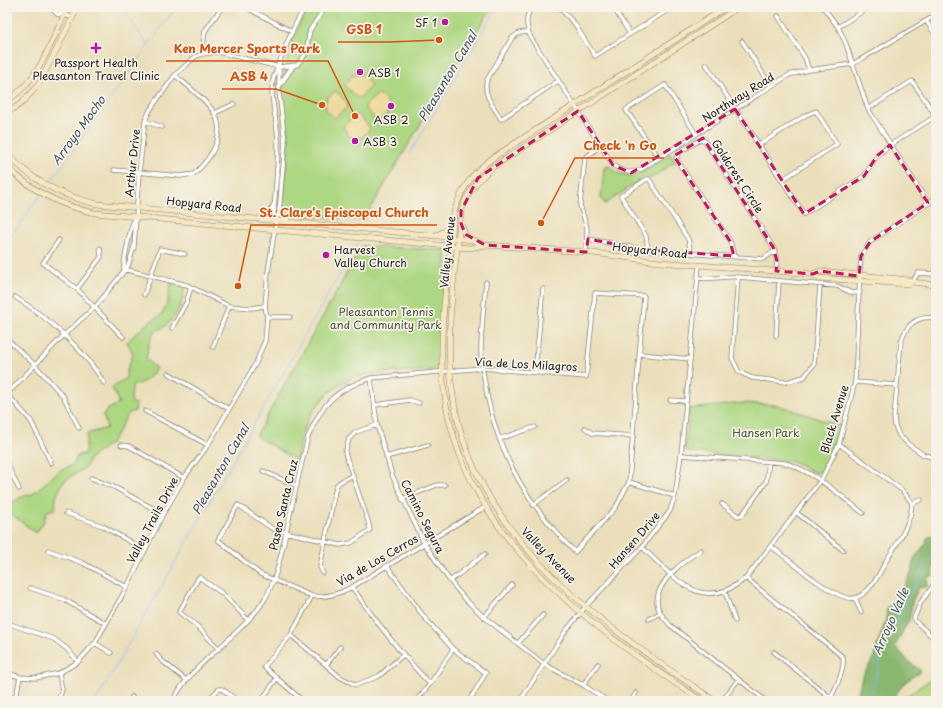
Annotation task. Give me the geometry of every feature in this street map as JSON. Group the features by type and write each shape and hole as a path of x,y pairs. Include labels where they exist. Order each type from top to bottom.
{"main road":[{"path":"7,101 22,90 37,72 68,7"},
{"path":"7,113 22,103 40,84 78,7"},
{"name":"Valley Avenue","path":"702,701 628,651 581,612 514,547 485,507 470,480 458,449 444,390 443,339 453,222 460,194 473,175 489,161 726,7"},
{"name":"Valley Avenue","path":"716,701 652,658 586,606 556,579 520,542 491,502 470,461 461,432 452,389 450,339 460,222 467,195 478,178 738,7"},
{"name":"Hopyard Road","path":"7,153 38,181 60,193 96,204 435,236 472,240 485,245"},
{"name":"Hopyard Road","path":"7,167 32,188 55,201 80,210 135,217 470,248 485,245 586,252 659,262 813,274 820,271 859,279 909,280 912,282 936,285"},
{"path":"435,236 445,231 453,222"},
{"path":"460,222 465,234 472,240"},
{"path":"436,245 445,251 449,258"},
{"path":"456,266 459,262 461,253 470,248"}],"street":[{"path":"50,7 57,14 64,14 73,17"},
{"path":"57,7 64,14"},
{"path":"222,7 204,31 202,54 218,52 278,67 293,66"},
{"path":"245,7 291,31"},
{"path":"276,221 274,204 278,142 272,92 274,74 291,31 305,7"},
{"path":"279,86 293,66 300,62 305,55 310,30 325,7"},
{"path":"531,7 526,19 528,32 578,111"},
{"path":"560,7 574,23 594,56 630,34 666,9 673,7"},
{"path":"613,7 630,34"},
{"path":"824,7 838,27 853,64 868,109 928,203"},
{"path":"838,27 868,7"},
{"name":"Northway Road","path":"578,111 614,165 621,171 631,173 640,170 789,75 809,70 853,64 927,22 936,15"},
{"path":"778,16 805,58 809,70"},
{"path":"927,22 936,36"},
{"path":"528,32 519,33 512,38 487,80 484,87 486,95 501,119 558,81"},
{"path":"742,41 771,86"},
{"name":"Arthur Drive","path":"136,207 138,173 145,121 150,110 174,75 189,62 202,54"},
{"path":"706,64 804,214 864,176 878,156 890,145 936,116 912,81 868,109"},
{"name":"Valley Trails Drive","path":"7,673 20,677 36,678 59,673 78,662 95,643 105,623 127,587 163,514 184,478 208,445 262,350 267,317 265,306 268,272 279,209 285,142 278,67"},
{"path":"114,170 180,176 194,174 211,156 216,144 219,130 215,113 174,75"},
{"path":"659,158 626,110 665,85 696,134"},
{"path":"215,113 234,104"},
{"path":"759,146 806,115 816,111 837,144 782,180"},
{"path":"145,121 162,127"},
{"name":"Goldcrest Circle","path":"734,256 730,241 676,159 679,152 700,140 705,141 775,251 778,261 776,271"},
{"path":"586,252 588,239 587,228 580,204 585,158 595,150"},
{"path":"648,250 646,236 621,196 647,178 688,239 691,253"},
{"name":"Black Avenue","path":"642,547 689,589 704,594 725,592 734,588 746,578 797,513 820,480 839,444 855,382 861,256 870,242 936,198"},
{"path":"258,220 270,212 274,204"},
{"path":"51,463 31,421 7,394 96,306 124,269 123,264 129,246 131,226 135,217 136,207"},
{"path":"279,209 289,222"},
{"name":"Hopyard Road","path":"588,239 648,250 763,259 775,251"},
{"path":"59,240 43,263 77,289 96,306 123,337"},
{"path":"77,289 101,257 100,248"},
{"path":"144,295 160,248 186,254"},
{"name":"Hansen Drive","path":"520,701 565,632 586,606 642,547 663,522 676,496 699,265"},
{"path":"124,269 191,286 229,306 251,308 265,306"},
{"path":"912,282 918,273 936,274"},
{"path":"697,278 708,280 725,276 738,277 837,286 852,293 860,292"},
{"path":"738,277 732,358 739,372 752,378 786,382 804,377 814,364 820,285"},
{"path":"776,336 779,281"},
{"path":"486,282 481,352 482,368 492,421 515,476 533,505 574,552 616,507 629,482 640,354 690,359"},
{"path":"172,328 186,304 191,286"},
{"path":"535,372 543,289"},
{"name":"Via de Los Milagros","path":"443,372 482,368 586,377 595,293 644,296 640,354"},
{"path":"15,297 34,308 64,336 97,370 104,383"},
{"path":"213,347 229,306"},
{"path":"267,317 290,317"},
{"path":"936,318 921,318 912,323 904,332 901,342 894,417 899,435 908,444 924,455 936,458"},
{"path":"7,340 35,365 63,396 79,428"},
{"name":"Paseo Santa Cruz","path":"173,701 186,680 248,620 264,601 273,580 286,532 308,437 318,415 334,395 354,383 371,378 443,372"},
{"path":"168,373 229,409"},
{"name":"Camino Segura","path":"371,378 378,425 386,457 402,499 424,543 450,581 464,598 484,617 544,664 583,685 608,701"},
{"path":"855,382 897,385"},
{"path":"375,405 410,400 419,403"},
{"path":"670,400 686,401"},
{"path":"145,411 208,445"},
{"path":"286,532 325,542 345,545 352,543 370,530 351,476 345,453 349,439 359,430 378,425"},
{"path":"499,439 535,427"},
{"path":"585,428 592,433 634,436"},
{"path":"771,546 829,591 846,598 855,598 872,586 911,517 912,503 902,490 839,444"},
{"path":"121,445 129,446 184,478"},
{"path":"386,457 428,445"},
{"path":"681,455 769,462 795,466 820,480 863,513"},
{"path":"722,504 738,516 742,515 766,482 769,462"},
{"path":"7,464 19,489"},
{"path":"263,471 279,480 297,486"},
{"path":"323,573 320,567 336,486 351,476"},
{"path":"91,478 116,488 163,514"},
{"path":"533,505 567,480"},
{"path":"629,482 676,496"},
{"path":"402,499 437,485 445,485"},
{"path":"912,503 921,500"},
{"name":"Via de Los Cerros","path":"286,532 273,529 238,505 218,540 260,574 312,596 331,596 352,587 485,507"},
{"path":"66,512 103,526 144,550"},
{"path":"797,513 843,550"},
{"path":"48,550 83,563 127,587"},
{"path":"701,550 684,562 662,586 657,600 660,613 670,625 766,701"},
{"path":"450,581 485,554"},
{"path":"388,566 424,617 453,649 486,673 468,701"},
{"path":"219,649 197,626 179,612 199,578 223,594 248,620"},
{"path":"746,578 840,653 843,661 837,685 830,700 774,652"},
{"path":"936,582 921,602 914,618 915,621 936,640"},
{"path":"484,617 512,585"},
{"path":"352,587 374,619 403,655 430,684"},
{"path":"30,588 63,599 105,623"},
{"path":"725,592 735,621"},
{"path":"303,701 264,667 291,635 312,596"},
{"path":"855,598 861,612"},
{"path":"649,619 660,613"},
{"path":"518,643 543,615"},
{"path":"7,623 54,639 67,649 78,662"},
{"path":"291,635 340,677 356,685 378,676 403,655"},
{"path":"95,643 110,653"},
{"path":"326,665 340,647"},
{"path":"416,701 430,684 453,649"},
{"path":"156,654 160,660 186,680"},
{"path":"583,685 598,664"},
{"path":"58,701 62,690 59,673"},
{"path":"12,701 17,692 20,677"},
{"path":"261,701 277,678"},
{"path":"722,701 738,680"},
{"path":"207,701 219,689 238,701"},
{"path":"631,701 636,693"},
{"path":"132,696 135,701"}],"highlighted area":[{"path":"735,109 804,214 864,176 877,156 890,145 928,203 870,242 861,256 859,276 820,271 813,274 776,271 777,261 773,247 703,138 674,156 730,241 734,256 648,250 588,239 586,252 485,245 465,234 461,223 461,211 478,178 578,111 613,165 631,173"}],"green space":[{"path":"308,7 492,7 453,69 364,220 288,215 282,209 289,143 281,90 291,42"},
{"path":"670,154 675,162 651,178 646,176 605,204 601,198 604,168 609,166 617,172 625,175 633,175 648,169"},
{"name":"Pleasanton Tennis and Community Park","path":"362,246 447,250 439,365 433,370 388,372 364,375 339,385 319,403 309,418 301,437 297,461 256,436"},
{"path":"171,283 184,288 183,299 173,318 164,327 156,331 151,338 146,359 156,368 146,380 132,386 131,402 136,404 135,411 129,413 111,443 90,458 86,467 63,482 56,497 55,509 47,511 43,523 36,533 7,511 7,506 23,496 31,495 62,469 73,465 78,455 85,454 87,434 107,428 103,415 107,410 119,403 112,388 126,378 133,353 127,342 144,326 162,314 167,304"},
{"name":"Hansen Park","path":"743,403 777,405 841,426 822,471 815,473 795,462 689,452 685,450 689,409"},
{"path":"936,530 936,567 932,569 933,575 927,578 928,586 919,588 913,599 909,620 895,646 909,662 921,671 904,683 891,701 856,701 862,677 872,661 886,620 887,607 895,604 913,569 914,559 926,543 927,538 933,536"},
{"path":"936,676 936,701 899,701"}],"sand":[{"path":"359,74 364,76 371,86 359,98 356,97 344,85 352,76"},
{"path":"336,91 347,103 347,107 335,118 327,112 325,105 327,98"},
{"path":"378,94 387,101 388,111 377,121 365,108 366,105"},
{"path":"355,115 359,115 370,128 364,136 359,138 349,136 343,127"}],"waterway":[{"path":"122,7 148,46"},
{"name":"Arroyo Mocho","path":"49,184 176,7"},
{"name":"Pleasanton Canal","path":"410,153 497,7"},
{"name":"Arroyo Mocho","path":"7,242 40,196"},
{"name":"Pleasanton Canal","path":"96,701 357,244"},
{"name":"Arroyo Valle","path":"870,701 882,654 892,629 924,567 936,552"}],"place":[{"name":"SF 1","path":"445,22"},
{"name":"GSB 1","path":"439,40"},
{"name":"Passport Health Pleasanton Travel Clinic","path":"96,48"},
{"name":"ASB 1","path":"360,72"},
{"name":"ASB 4","path":"322,105"},
{"name":"ASB 2","path":"391,106"},
{"name":"Ken Mercer Sports Park","path":"355,116"},
{"name":"ASB 3","path":"355,141"},
{"name":"Check 'n Go","path":"541,223"},
{"name":"Harvest Valley Church","path":"326,255"},
{"name":"St. Clare's Episcopal Church","path":"238,286"}]}
